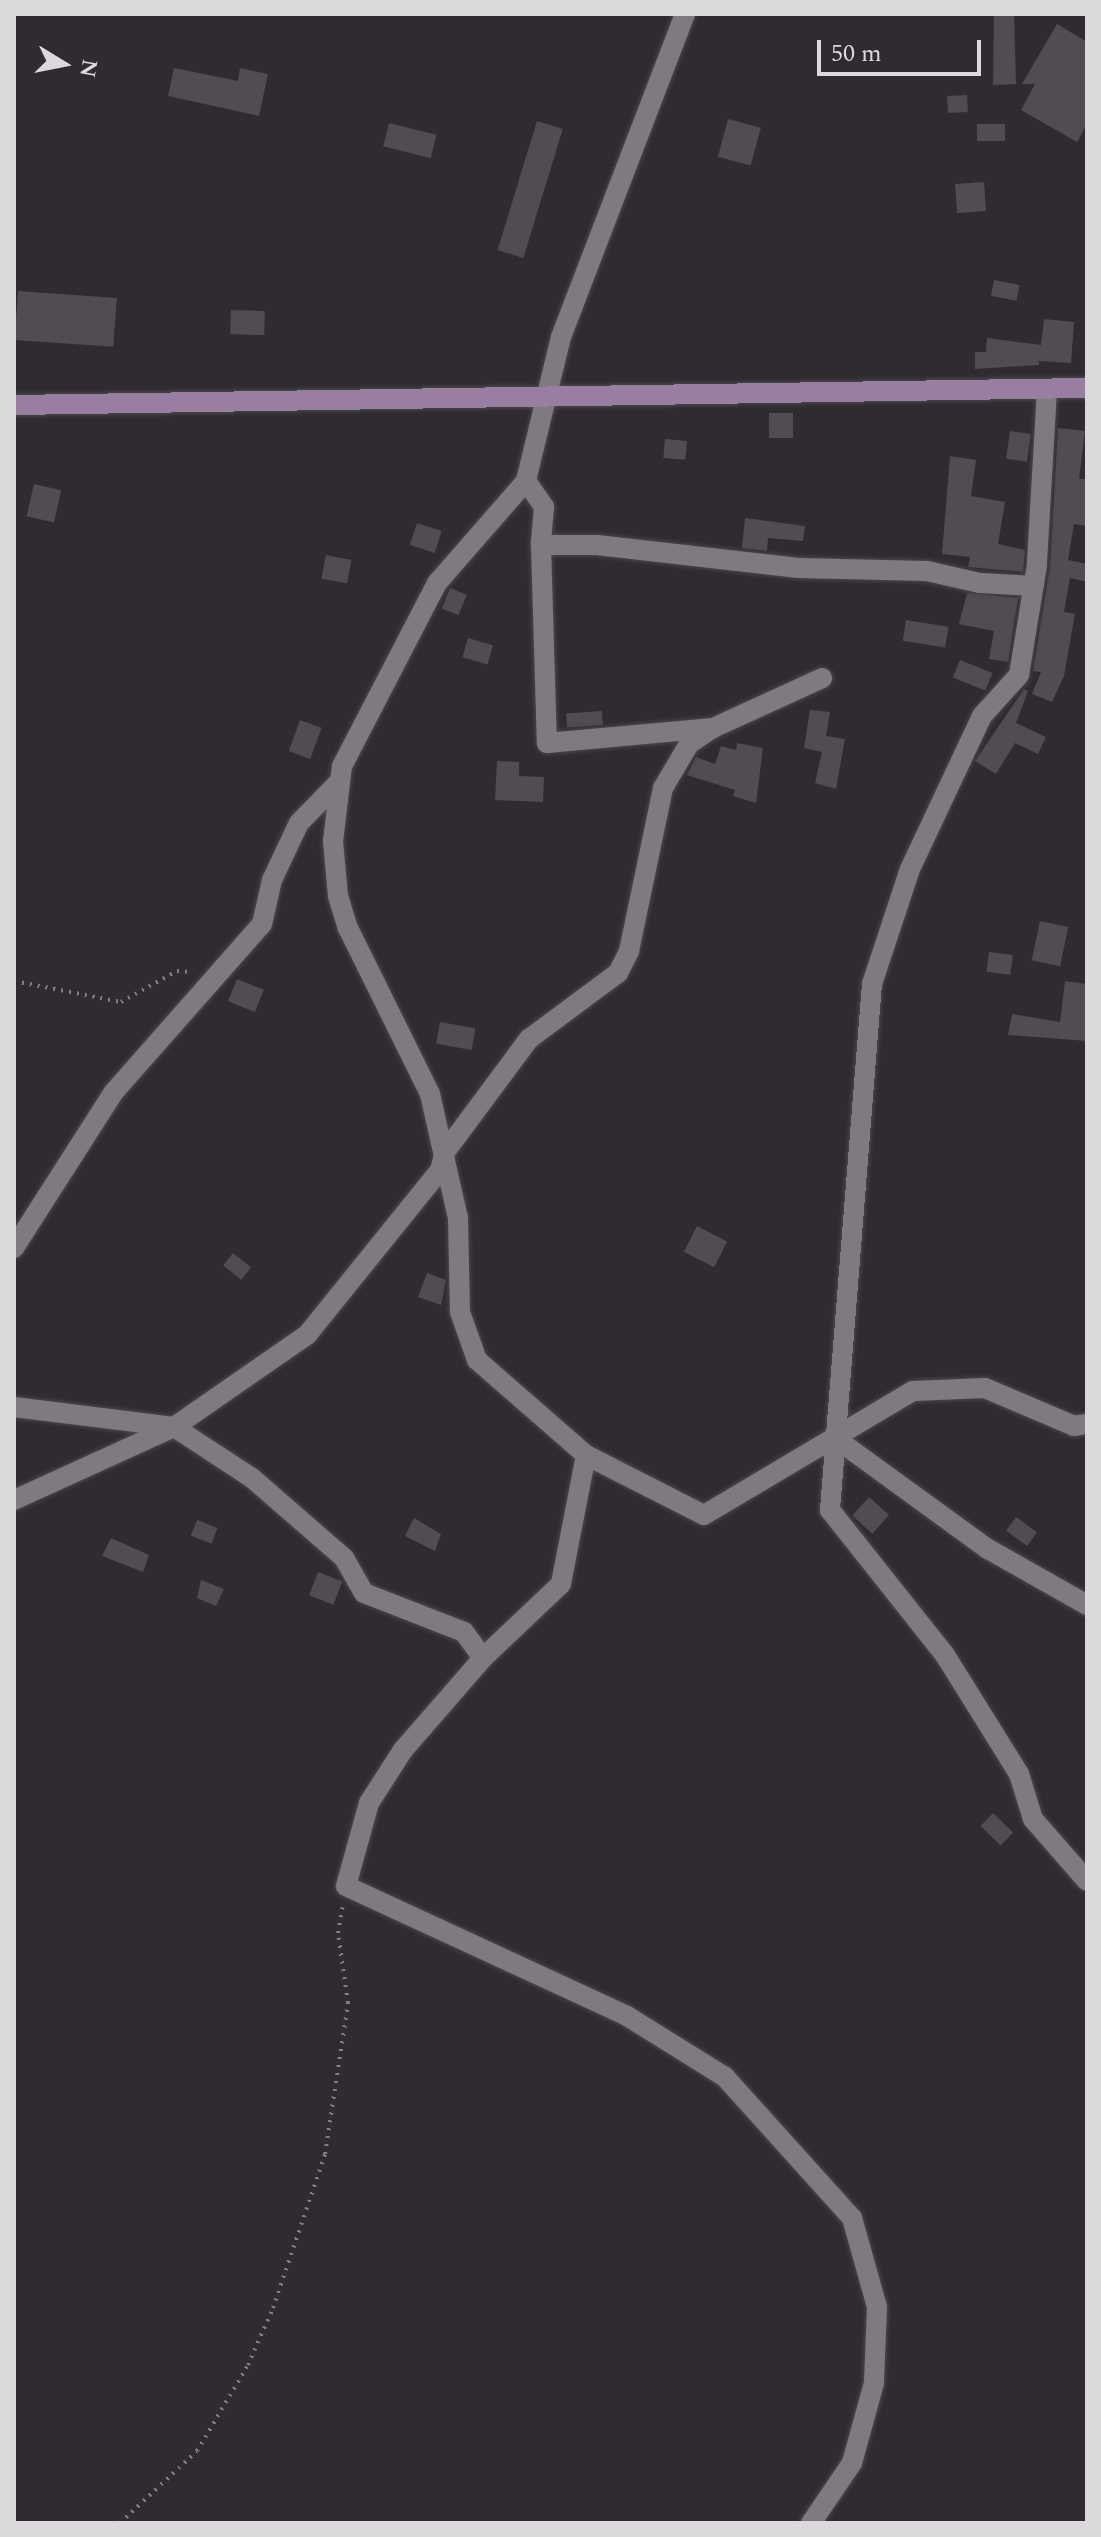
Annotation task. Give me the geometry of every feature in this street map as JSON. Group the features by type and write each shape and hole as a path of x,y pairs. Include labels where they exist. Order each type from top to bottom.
{"main road":[{"path":"14,405 1087,388"}],"street":[{"path":"685,14 561,337 526,481 437,583 342,766 333,841 338,896 348,928 430,1094 458,1218 460,1312 477,1360 586,1455 704,1515 913,1391 985,1388 1074,1426 1087,1424"},
{"path":"1047,389 1034,586 1019,675 982,716 916,855 872,984 830,1510 945,1655 1019,1774 1033,1819 1087,1881"},
{"path":"526,481 544,507 541,545 547,743 713,728"},
{"path":"541,545 597,545 799,568 927,571 980,583 1034,586"},
{"path":"14,1500 174,1427 307,1335 440,1170 445,1152 529,1039 618,973 629,951 663,788 689,744 713,728 822,678"},
{"path":"14,1248 113,1093 262,924 272,880 299,823 340,781"},
{"path":"14,1407 174,1427 252,1478 344,1558 364,1593 464,1632 483,1658"},
{"path":"835,1438 988,1549 1087,1605"},
{"path":"586,1455 561,1584 483,1658 403,1750 369,1803 346,1886 627,2016 725,2077 852,2218 877,2307 874,2383 852,2463 811,2523"}],"path":[{"path":"14,981 121,1002 177,971 219,973"},
{"path":"120,2523 197,2451 248,2365 273,2308 325,2154 348,2003 338,1933 346,1886"}],"building":[{"path":"994,14 1014,14 1016,84 993,85"},
{"path":"1057,24 1087,42 1087,124 1077,142 1021,110 1035,84 1022,84"},
{"path":"174,68 238,81 240,68 268,74 259,116 168,96"},
{"path":"967,95 968,112 948,113 947,96"},
{"path":"728,119 761,128 751,165 718,157"},
{"path":"537,121 563,129 523,258 498,250"},
{"path":"389,123 437,135 431,158 383,146"},
{"path":"977,124 1005,124 1005,141 977,141"},
{"path":"984,182 986,211 957,213 955,184"},
{"path":"994,280 1020,285 1016,301 991,296"},
{"path":"18,291 117,298 113,347 15,340"},
{"path":"231,310 265,311 264,335 230,334"},
{"path":"1044,319 1074,322 1071,363 1039,361 1039,365 975,369 975,352 986,352 987,338 1041,345"},
{"path":"769,413 793,413 793,438 769,438"},
{"path":"1058,428 1085,431 1079,479 1087,479 1087,526 1074,524 1068,560 1087,564 1087,582 1070,578 1064,612 1075,614 1064,676 1052,702 1032,694 1041,672 1033,671 1050,567"},
{"path":"1010,431 1031,434 1027,462 1006,459"},
{"path":"665,439 687,441 685,460 663,458"},
{"path":"950,456 976,460 971,496 1005,502 998,544 1025,550 1023,572 968,567 970,557 942,554"},
{"path":"34,484 61,490 54,522 27,516"},
{"path":"745,518 805,526 803,541 768,538 767,551 742,548"},
{"path":"417,523 442,531 435,553 410,545"},
{"path":"326,555 352,560 347,584 321,579"},
{"path":"450,588 467,595 458,615 442,608"},
{"path":"967,593 1018,598 1008,662 989,659 994,631 959,624"},
{"path":"906,620 948,627 945,647 903,641"},
{"path":"468,638 493,645 487,664 462,657"},
{"path":"960,660 992,673 985,691 953,678"},
{"path":"1024,689 1028,691 1016,723 1046,737 1038,754 1015,743 996,774 975,761"},
{"path":"810,710 830,712 826,736 845,739 836,789 815,783 822,752 804,748"},
{"path":"602,711 603,725 567,727 566,714"},
{"path":"300,720 322,728 310,759 289,751"},
{"path":"737,743 763,748 756,803 733,796 735,790 687,775 696,757 715,764 721,746 736,750"},
{"path":"497,761 519,762 519,776 544,777 543,802 495,800"},
{"path":"1040,921 1068,927 1060,966 1032,960"},
{"path":"989,952 1013,955 1010,975 987,972"},
{"path":"237,979 264,990 255,1012 228,1001"},
{"path":"1065,981 1087,984 1087,1041 1008,1035 1012,1014 1060,1022"},
{"path":"440,1022 475,1028 472,1050 436,1044"},
{"path":"697,1226 727,1241 714,1267 684,1252"},
{"path":"233,1253 251,1267 241,1280 223,1266"},
{"path":"427,1273 446,1280 441,1305 418,1297"},
{"path":"869,1497 889,1515 872,1534 852,1516"},
{"path":"1016,1517 1037,1532 1027,1546 1006,1531"},
{"path":"414,1518 441,1534 435,1551 405,1536"},
{"path":"197,1520 218,1528 211,1544 191,1536"},
{"path":"111,1538 149,1555 143,1572 102,1556"},
{"path":"318,1572 342,1581 333,1605 309,1595"},
{"path":"201,1580 224,1589 216,1606 197,1598"},
{"path":"993,1813 1013,1832 1001,1845 980,1826"}]}
